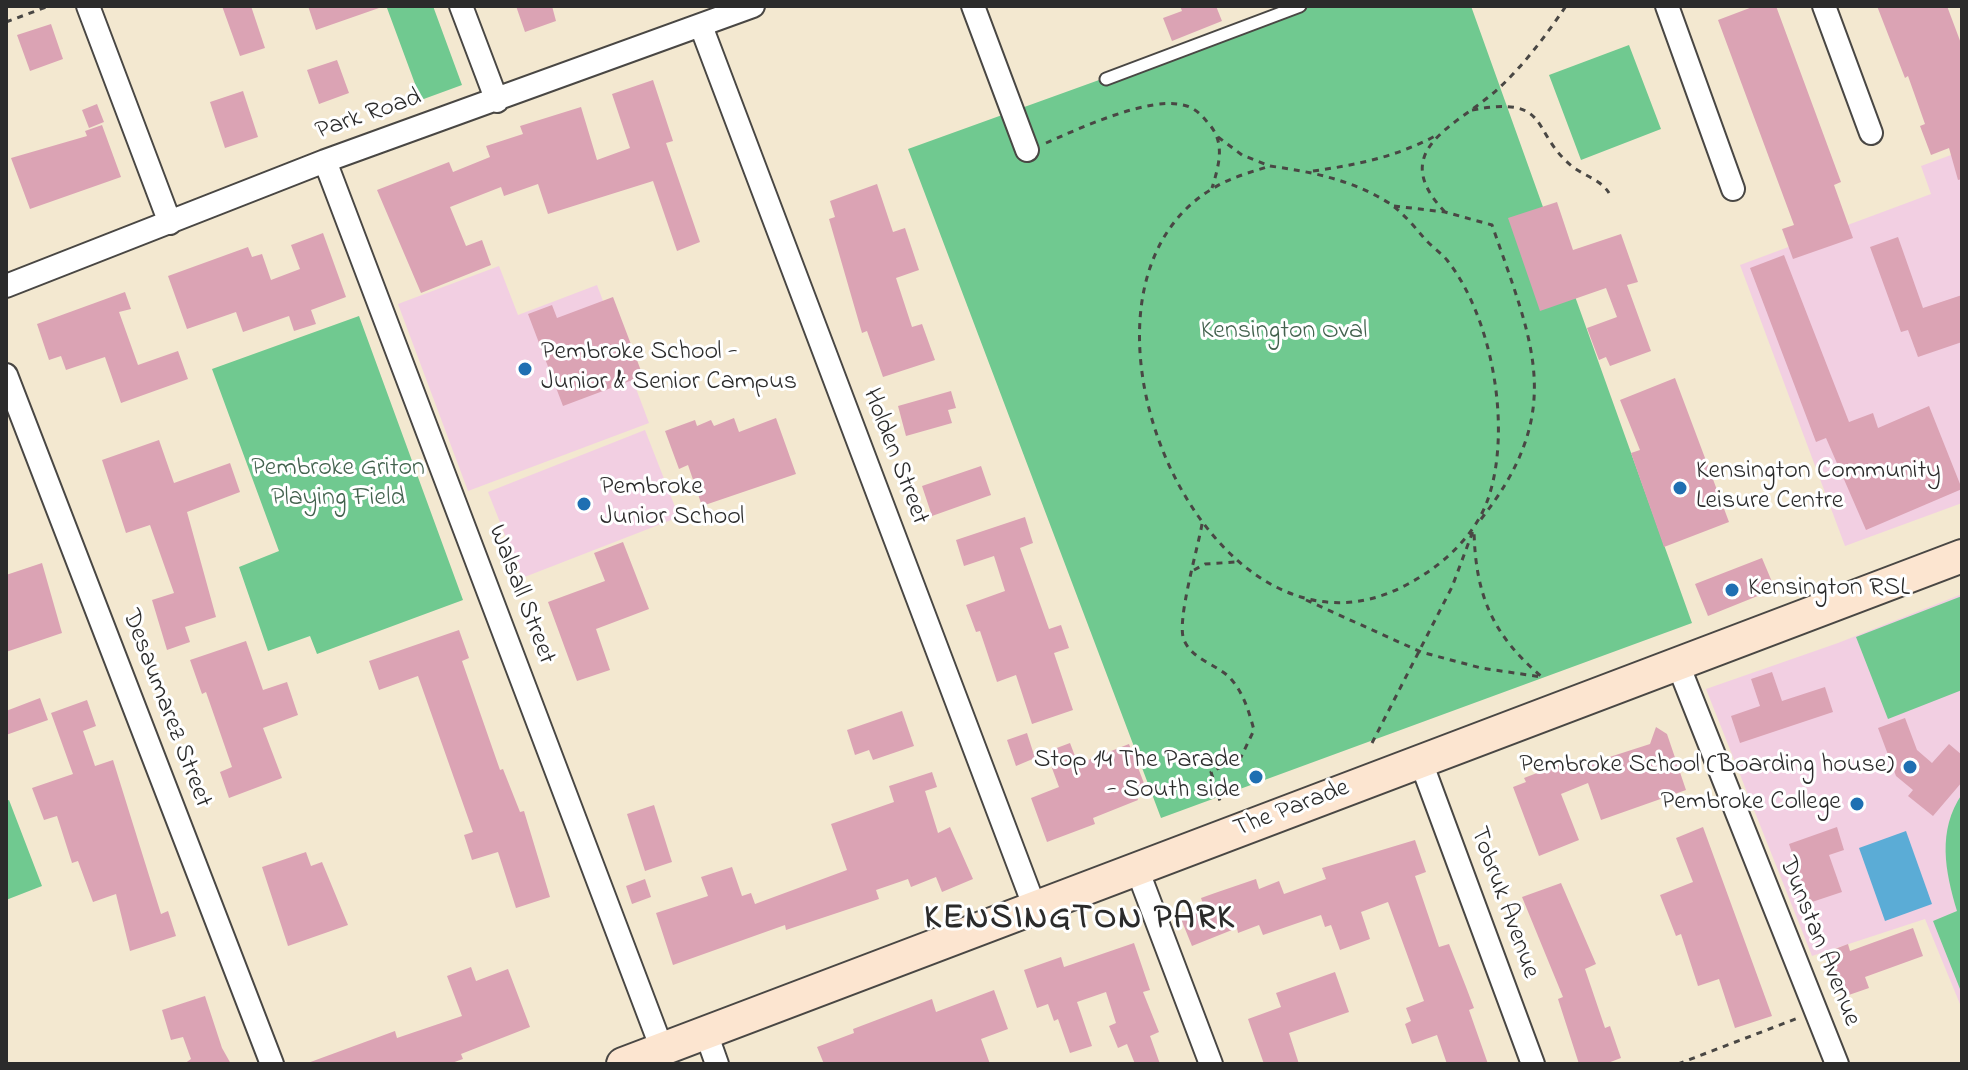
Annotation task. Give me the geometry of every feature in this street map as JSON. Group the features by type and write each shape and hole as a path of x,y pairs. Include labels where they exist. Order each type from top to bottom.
{"main road":[{"name":"The Parade","path":"623,1064 1962,556"}],"street":[{"path":"88,6 170,223"},
{"path":"461,6 497,101"},
{"name":"Park Road","path":"6,286 325,161 753,6"},
{"path":"973,6 1027,150"},
{"path":"1667,6 1733,189"},
{"path":"1824,6 1871,133"},
{"name":"Holden Street","path":"701,26 1035,908"},
{"name":"Walsall Street","path":"325,161 662,1049"},
{"name":"Desaumarez Street","path":"6,375 272,1064"},
{"name":"Dunstan Avenue","path":"1677,662 1837,1064"},
{"name":"Tobruk Avenue","path":"1421,762 1533,1064"},
{"path":"1137,869 1211,1064"},
{"path":"706,1033 717,1064"}],"lane":[{"path":"1106,79 1300,6"}],"path":[{"path":"6,22 49,6"},
{"path":"1309,172 1373,161 1409,150 1438,134 1500,87 1566,6"},
{"path":"1027,150 1082,128 1165,104 1184,105 1200,114 1218,137 1242,155 1270,166 1343,180 1392,205 1446,259 1474,308 1494,377 1499,436 1492,486 1452,587 1372,743"},
{"path":"1469,111 1515,107 1535,116 1571,165 1609,193"},
{"path":"1438,134 1424,155 1420,174 1426,192 1445,212"},
{"path":"1212,189 1220,151 1218,137"},
{"path":"1270,166 1212,189 1178,219 1157,251 1142,318 1140,360 1147,407 1160,446 1202,524 1238,562 1303,599 1421,652 1481,668 1542,677 1515,654 1501,636 1481,591 1475,566 1474,528"},
{"path":"1303,599 1352,599 1398,590 1428,573 1474,528 1514,475 1534,415 1535,361 1528,329 1492,225 1445,212 1392,205"},
{"path":"1202,524 1182,615 1184,641 1205,663 1230,677 1245,701 1254,730 1241,757 1211,772 1220,801"},
{"path":"1194,570 1205,564 1238,562"},
{"path":"1678,1064 1816,1011"}],"shaded area":[{"path":"1962,151 1962,503 1845,546 1740,265 1931,194 1921,166"},
{"name":"Pembroke School - Junior & Senior Campus","path":"499,266 518,315 597,285 649,423 468,491 398,304"},
{"name":"Pembroke Junior School","path":"645,430 679,517 522,578 488,492"},
{"name":"Pembroke College","path":"1962,594 1962,1009 1925,919 1812,956 1706,689 1838,643"}],"green space":[{"path":"433,6 462,85 421,100 387,8"},
{"name":"Kensington Oval","path":"1304,6 1471,6 1692,623 1161,818 908,149"},
{"path":"1629,45 1661,129 1581,160 1549,75"},
{"name":"Pembroke Griton Playing Field","path":"359,316 463,600 317,654 310,636 268,651 239,567 279,551 212,369"},
{"path":"1962,596 1962,690 1888,719 1856,637"},
{"path":"1962,794 1962,994 1933,921 1957,911 1949,881 1946,837 1954,808"},
{"path":"9,800 42,886 6,900 6,801"}],"water":[{"path":"1906,831 1932,904 1885,921 1859,848"}],"building":[{"path":"222,6 251,6 265,48 240,56"},
{"path":"308,6 378,6 379,8 316,30"},
{"path":"516,6 552,6 556,21 525,32"},
{"path":"1180,6 1216,6 1222,21 1172,41 1163,18 1182,11"},
{"path":"1755,6 1776,6 1841,182 1834,185 1853,238 1793,259 1782,229 1794,225 1718,20"},
{"path":"1877,6 1947,6 1962,46 1962,179 1958,180 1949,148 1931,155 1920,126 1925,124 1908,76 1905,78"},
{"path":"51,24 63,59 30,71 17,35"},
{"path":"337,60 349,93 319,104 307,70"},
{"path":"653,80 673,141 666,143 700,242 677,251 653,181 548,214 538,184 504,196 501,187 450,207 466,246 482,240 491,265 421,293 377,190 449,162 453,172 490,157 486,146 523,134 520,126 581,107 597,160 630,148 612,94"},
{"path":"243,91 258,137 225,148 210,102"},
{"path":"97,104 104,122 89,128 82,110"},
{"path":"102,125 121,177 30,209 11,158 87,136 85,131"},
{"path":"877,184 893,232 905,228 919,270 896,278 912,327 922,324 935,360 883,377 867,331 862,333 829,219 835,217 830,201"},
{"path":"1557,202 1573,250 1621,234 1638,282 1627,285 1651,351 1610,366 1606,357 1599,360 1587,328 1617,317 1606,288 1540,311 1508,218"},
{"path":"323,233 346,297 311,310 316,324 294,331 289,316 243,332 236,312 187,329 168,276 248,247 252,257 262,254 271,280 300,269 291,245"},
{"path":"1898,237 1923,308 1962,295 1962,342 1918,357 1908,330 1901,332 1870,247"},
{"path":"1784,255 1849,422 1873,413 1878,428 1929,406 1962,489 1866,530 1826,438 1816,442 1750,268"},
{"path":"125,292 131,309 119,312 138,365 178,351 188,379 121,403 105,357 66,370 61,356 49,360 37,324"},
{"path":"613,297 643,376 563,406 528,314 552,305 557,318"},
{"name":"Kensington Community Leisure Centre","path":"1675,378 1729,522 1664,547 1631,453 1640,450 1620,400"},
{"path":"951,391 956,408 948,410 952,423 906,436 898,406"},
{"path":"734,418 739,432 776,418 796,474 702,506 688,465 679,469 665,431 695,420 697,426 711,420 714,426"},
{"path":"159,440 174,483 230,463 240,492 187,512 216,617 185,627 190,642 167,650 152,600 174,593 150,525 126,533 102,460"},
{"path":"981,466 991,495 932,516 922,486"},
{"path":"1025,517 1033,543 1020,548 1049,629 1061,625 1069,648 1054,653 1073,710 1032,724 1016,675 997,682 980,631 976,632 966,605 1005,591 994,556 964,566 956,540"},
{"path":"623,542 649,609 596,629 610,670 577,681 548,602 605,581 594,553"},
{"path":"1762,558 1775,589 1708,616 1695,584"},
{"path":"42,563 62,633 6,652 6,575"},
{"path":"459,630 469,658 462,661 500,770 503,769 520,812 524,811 550,897 516,908 498,852 472,860 464,835 473,832 418,676 379,690 369,661"},
{"path":"246,641 263,690 287,682 298,715 263,728 282,778 229,798 220,772 232,767 206,692 202,694 190,660"},
{"path":"1772,672 1782,701 1825,687 1833,712 1740,743 1731,716 1760,706 1751,679"},
{"path":"40,698 48,720 6,735 6,711"},
{"path":"87,700 96,726 83,731 95,766 113,760 161,914 168,911 176,936 130,951 116,894 93,902 78,861 72,863 57,816 44,820 32,788 73,774 51,713"},
{"path":"902,711 914,746 873,760 869,750 855,755 847,730"},
{"path":"1905,718 1917,750 1932,763 1949,744 1962,755 1962,782 1933,816 1908,796 1913,790 1896,776 1878,728"},
{"path":"1656,727 1667,734 1686,790 1601,820 1588,783 1561,794 1579,840 1539,856 1513,787 1526,782 1524,778 1560,764 1563,772 1650,744"},
{"path":"1027,733 1035,758 1016,766 1007,740"},
{"path":"1070,743 1078,764 1129,744 1145,786 1135,791 1138,800 1093,818 1095,824 1047,842 1031,798 1059,787 1046,752"},
{"path":"932,772 937,787 925,791 938,833 950,827 973,879 942,892 936,877 911,887 908,879 876,890 879,899 786,930 785,925 673,965 656,913 708,896 701,877 732,867 742,896 751,893 755,904 847,870 831,824 894,802 889,786"},
{"path":"654,805 672,862 645,871 627,814"},
{"path":"1703,827 1772,1016 1735,1028 1719,979 1698,986 1681,934 1676,936 1660,895 1693,882 1676,838"},
{"path":"1837,827 1844,850 1829,855 1842,892 1809,903 1789,844"},
{"path":"1415,840 1426,872 1415,876 1439,947 1449,944 1466,987 1474,1008 1469,1010 1488,1064 1447,1064 1437,1035 1412,1044 1405,1024 1411,1021 1406,1008 1424,1001 1388,902 1361,912 1370,939 1340,950 1331,925 1325,927 1321,915 1263,935 1259,925 1238,933 1237,928 1192,946 1181,919 1195,913 1193,908 1203,904 1201,898 1256,879 1259,889 1279,881 1284,894 1326,879 1322,868"},
{"path":"306,852 311,866 322,862 348,925 288,946 262,867"},
{"path":"645,879 651,897 632,904 626,886"},
{"path":"1561,883 1596,964 1585,969 1605,1028 1610,1026 1621,1058 1605,1064 1579,1064 1558,999 1563,997 1522,897"},
{"path":"1913,928 1923,956 1865,977 1869,988 1843,997 1827,952 1848,944 1850,951"},
{"path":"1134,943 1150,990 1143,992 1159,1032 1150,1036 1160,1064 1135,1064 1127,1044 1118,1048 1109,1026 1116,1023 1106,992 1077,1002 1092,1046 1070,1053 1058,1019 1054,1021 1048,1004 1037,1008 1024,970 1061,957 1064,967"},
{"path":"471,967 476,981 508,969 530,1027 461,1054 463,1059 449,1064 305,1064 395,1031 397,1038 462,1016 447,976"},
{"path":"1335,972 1349,1012 1289,1033 1299,1064 1264,1064 1248,1019 1281,1007 1276,993"},
{"path":"994,990 1008,1029 981,1039 990,1064 824,1064 817,1047 854,1033 853,1029 932,999 936,1012"},
{"path":"205,996 222,1048 231,1064 184,1064 191,1059 183,1037 171,1040 162,1010"}],"place":[{"name":"Pembroke School - Junior & Senior Campus","path":"525,369"},
{"name":"Kensington Community Leisure Centre","path":"1680,488"},
{"name":"Pembroke Junior School","path":"584,504"},
{"name":"Kensington RSL","path":"1732,590"},
{"name":"Pembroke School (Boarding house)","path":"1910,767"},
{"name":"Stop 14 The Parade - South side","path":"1256,777"},
{"name":"Pembroke College","path":"1857,804"}],"district":[{"name":"KENSINGTON PARK","path":"1080,921"}]}
